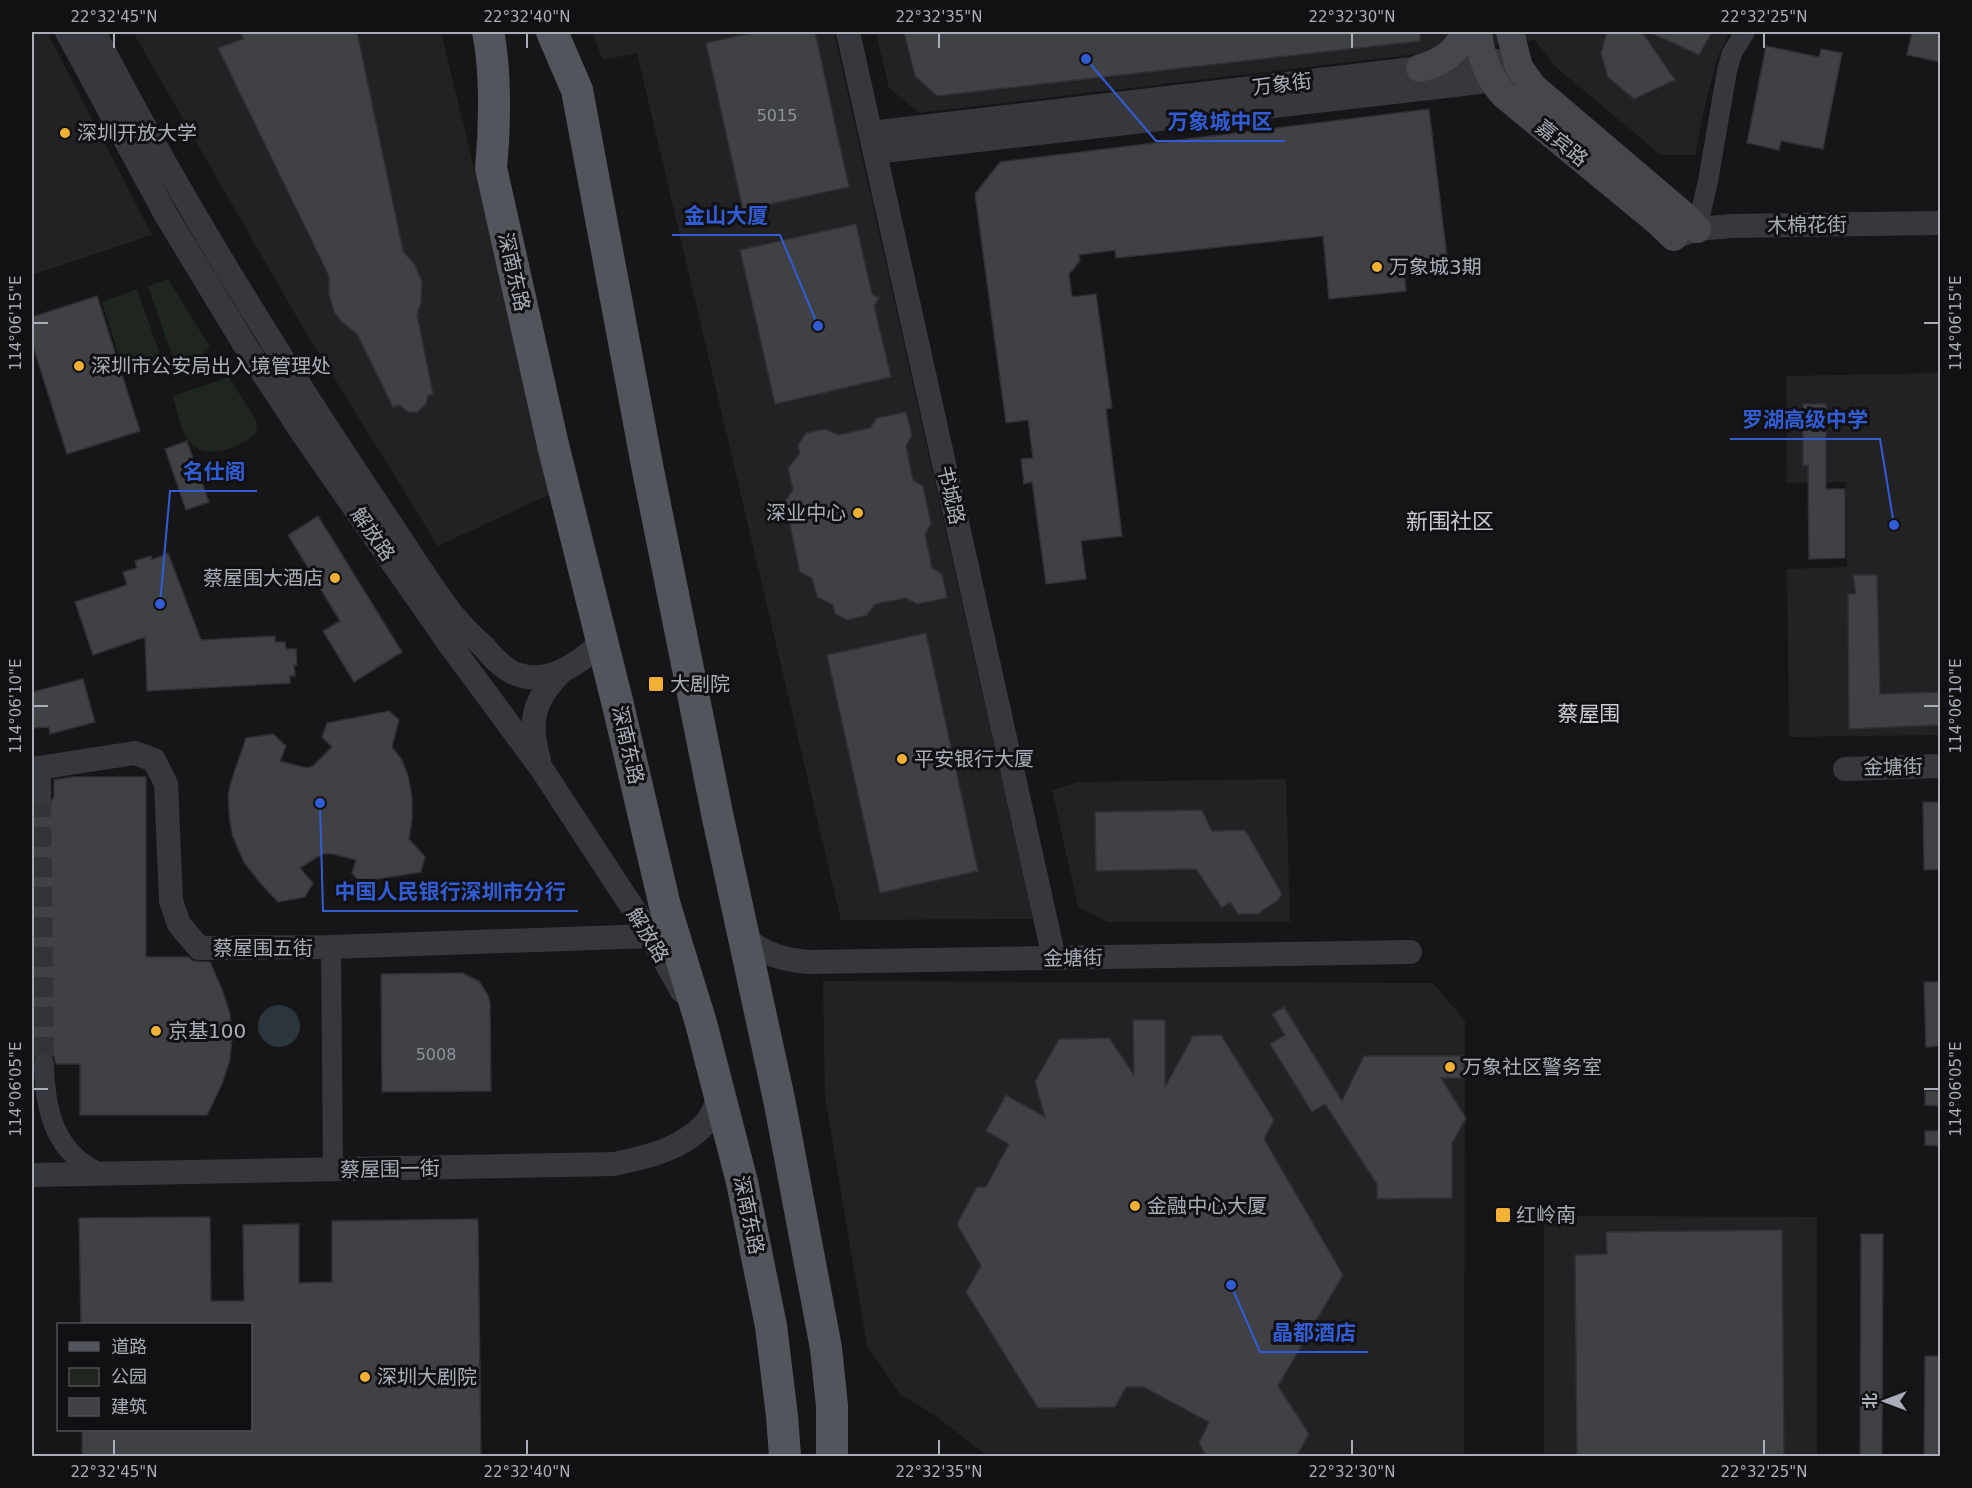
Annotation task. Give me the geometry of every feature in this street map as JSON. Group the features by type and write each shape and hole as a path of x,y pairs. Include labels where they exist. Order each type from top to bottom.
{"main road":[{"name":"深南东路","path":"488,32 492,60 491,168 553,445 665,906 701,1023 754,1234 771,1326 785,1456"},
{"path":"552,32 577,90 647,465 780,1104 826,1348 840,1456"},
{"path":"1420,68 1446,57 1455,49 1465,32"},
{"path":"1478,32 1507,71"},
{"path":"1507,71 1510,32"},
{"name":"嘉宾路","path":"1507,71 1544,97 1680,212 1686,233"},
{"path":"766,1456 776,1371"},
{"path":"832,1406 832,1456"}],"street":[{"name":"解放路","path":"67,32 166,214 246,347 303,434 448,642 541,768 651,936 701,1023"},
{"name":"解放路","path":"94,32 242,296 302,392 453,615 497,661 510,671 535,677 560,673 590,653 602,641"},
{"name":"书城路","path":"848,32 1054,958"},
{"path":"1686,233 1708,181 1727,70 1732,53 1745,32"},
{"name":"万象街","path":"873,143 1420,68 1507,71"},
{"name":"万象街","path":"873,143 1507,71"},
{"name":"木棉花街","path":"1686,233 1732,226 1941,223"},
{"path":"541,768 533,727 535,711 542,695 560,673"},
{"name":"蔡屋围五街","path":"36,769 135,753 154,760 166,784 171,901 178,924 199,948 331,947 651,936"},
{"name":"金塘街","path":"1845,769 1941,766"},
{"path":"36,769 41,797"},
{"name":"金塘街","path":"744,937 767,954 795,961 1410,952"},
{"path":"331,947 333,1170"},
{"path":"32,1109 44,1064 47,1107 61,1139 81,1162 103,1174"},
{"name":"蔡屋围一街","path":"32,1175 614,1164 660,1152 687,1139 706,1123 720,1095"}],"shaded area":[{"name":"深圳开放大学","path":"32,32 47,32 152,235 32,275"},
{"path":"133,32 441,32 553,493 438,546 302,326"},
{"path":"592,32 834,32 1033,919 841,920 637,53 603,60"},
{"path":"876,32 1730,32 1717,59 1695,155 1661,155 1557,68 1535,40 919,113 889,88"},
{"path":"1940,373 1940,735 1789,737 1787,569 1847,567 1846,482 1787,483 1786,376"},
{"path":"1286,779 1290,922 1108,922 1078,907 1052,790 1078,782"},
{"path":"823,981 1433,983 1465,1021 1464,1456 987,1456 936,1416 900,1394 867,1346 825,1096"},
{"path":"279,1005 287,1006 294,1011 299,1018 299,1034 294,1041 287,1046 279,1047 271,1046 264,1041 259,1034 258,1026 259,1018 264,1011 271,1006"},
{"path":"1544,1216 1817,1217 1817,1456 1544,1456"}],"green space":[{"path":"168,279 210,347 193,358 182,360 173,358 148,286"},
{"path":"137,289 164,366 148,372 123,369 102,302"},
{"path":"229,377 257,422 256,433 232,448 223,451 204,451 189,441 183,431 173,396"}],"building":[{"path":"240,32 357,32 403,251 415,265 422,282 421,302 417,315 433,394 428,396 426,404 417,412 408,412 399,405 393,407 357,334 334,312 329,294 329,276 218,48 243,39"},
{"path":"756,32 815,32 849,187 743,210 706,43"},
{"path":"904,32 1420,32 1420,41 937,96 915,76"},
{"path":"1607,32 1642,32 1675,80 1634,99 1608,77 1601,53"},
{"path":"1649,32 1712,32 1699,55"},
{"path":"1912,32 1941,32 1941,62 1907,55"},
{"path":"1766,46 1819,57 1821,49 1842,53 1823,149 1781,141 1779,150 1747,143"},
{"name":"万象城3期","path":"1429,109 1448,265 1404,270 1406,291 1329,299 1323,236 1116,258 1115,250 1079,255 1080,261 1069,274 1072,297 1096,294 1112,408 1106,409 1122,536 1081,541 1086,579 1046,584 1032,482 1024,484 1021,459 1033,458 1028,420 1006,423 975,194 1000,162"},
{"path":"856,224 872,294 879,298 874,306 891,377 775,404 740,250"},
{"name":"深圳市公安局出入境管理处","path":"97,296 140,431 67,454 32,343 32,317"},
{"path":"1803,404 1826,404 1826,489 1845,489 1845,558 1809,559 1808,465 1803,465"},
{"name":"深业中心","path":"906,412 912,435 906,446 913,480 923,486 931,524 925,534 932,568 942,574 947,598 917,604 906,598 875,604 867,615 847,620 835,614 833,605 817,597 812,578 800,572 785,501 793,490 788,468 800,453 798,445 806,433 826,429 838,435 870,428 877,418"},
{"path":"187,441 209,502 186,510 165,449"},
{"name":"蔡屋围大酒店","path":"318,516 402,652 354,682 323,631 340,621 288,535"},
{"path":"168,553 201,640 275,636 275,642 285,642 286,649 296,649 297,665 294,665 295,676 290,676 290,683 147,691 145,637 93,655 75,602 127,585 123,572 137,568 135,561 151,556 152,560"},
{"path":"1853,575 1877,575 1880,694 1941,692 1941,725 1849,729 1848,594 1856,594"},
{"name":"平安银行大厦","path":"926,633 978,871 880,893 827,655"},
{"path":"83,679 95,722 50,734 49,727 32,728 32,692"},
{"path":"389,711 399,720 392,747 402,760 408,776 412,797 409,839 425,857 421,872 360,882 352,873 356,860 324,854 300,868 313,883 305,897 278,902 244,862 233,837 230,823 228,796 246,738 273,734 286,746 280,761 307,768 313,766 332,747 322,737 327,723"},
{"path":"72,777 146,777 146,957 188,957 193,961 210,962 230,1014 232,1036 230,1060 222,1084 207,1115 80,1115 80,1064 56,1064 54,1057 44,1052 37,1054 32,1064 32,804 40,809 47,807 54,797 54,780"},
{"path":"1923,802 1941,802 1941,869 1924,870"},
{"path":"1202,810 1212,831 1245,830 1282,894 1278,900 1258,914 1238,914 1230,902 1222,908 1196,869 1096,871 1095,812"},
{"path":"462,973 479,981 490,1003 491,1091 382,1092 381,974"},
{"path":"1924,982 1940,982 1940,1046 1926,1047"},
{"path":"1284,1007 1342,1101 1364,1056 1464,1056 1464,1078 1441,1078 1466,1118 1452,1143 1452,1198 1377,1199 1377,1184 1325,1104 1312,1112 1270,1044 1285,1035 1272,1014"},
{"name":"金融中心大厦","path":"1133,1020 1165,1020 1165,1087 1193,1036 1221,1035 1274,1120 1264,1139 1343,1275 1278,1386 1309,1434 1297,1456 1206,1456 1199,1443 1209,1422 1144,1387 1126,1387 1115,1407 1038,1408 966,1292 981,1266 957,1224 977,1187 986,1187 1009,1144 986,1131 1006,1095 1045,1117 1035,1082 1059,1039 1109,1038 1134,1075"},
{"path":"1925,1091 1941,1091 1941,1106 1925,1105"},
{"path":"1925,1131 1941,1131 1941,1146 1925,1145"},
{"name":"深圳大剧院","path":"210,1217 211,1301 244,1301 243,1225 299,1224 299,1283 332,1282 332,1221 478,1219 481,1456 82,1456 82,1431 252,1431 252,1323 81,1323 79,1218"},
{"path":"1782,1230 1784,1456 1577,1456 1575,1255 1607,1254 1606,1232"},
{"path":"1861,1234 1883,1234 1882,1456 1860,1456"},
{"path":"1925,1356 1941,1356 1941,1456 1924,1456"}],"tunnel":[{"path":"41,797 44,1064"}],"place":[{"name":"万象城中区","path":"1086,59"},
{"name":"深圳开放大学","path":"65,133"},
{"name":"万象城3期","path":"1377,267"},
{"name":"金山大厦","path":"818,326"},
{"name":"深圳市公安局出入境管理处","path":"79,366"},
{"name":"深业中心","path":"858,513"},
{"name":"罗湖高级中学","path":"1894,525"},
{"name":"蔡屋围大酒店","path":"335,578"},
{"name":"名仕阁","path":"160,604"},
{"name":"大剧院","path":"656,684"},
{"name":"平安银行大厦","path":"902,759"},
{"name":"中国人民银行深圳市分行","path":"320,803"},
{"name":"京基100","path":"156,1031"},
{"name":"万象社区警务室","path":"1450,1067"},
{"name":"金融中心大厦","path":"1135,1206"},
{"name":"红岭南","path":"1503,1215"},
{"name":"晶都酒店","path":"1231,1285"},
{"name":"深圳大剧院","path":"365,1377"}],"district":[{"name":"新围社区","path":"1450,521"},
{"name":"蔡屋围","path":"1589,714"}]}
